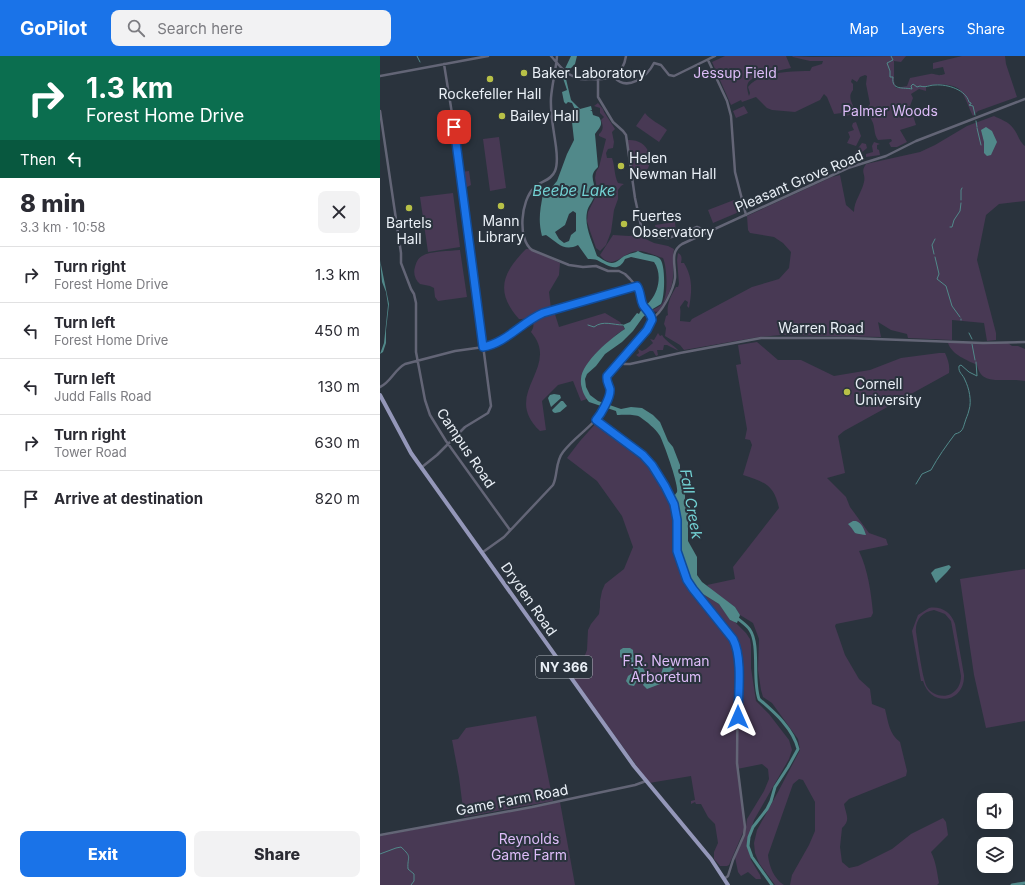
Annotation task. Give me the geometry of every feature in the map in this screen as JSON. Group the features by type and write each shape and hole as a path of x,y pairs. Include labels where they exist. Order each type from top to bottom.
{"main road":[{"name":"Dryden Road","path":"380,395 411,453 646,781 711,859 728,885"}],"street":[{"path":"380,76 488,56"},
{"path":"551,56 558,65 576,78 598,79 614,77 622,68 626,56"},
{"path":"483,552 494,545 510,530 553,485 555,481 556,468 562,453 596,420 607,402 610,393 607,376 647,330 652,318 644,306 637,286 622,272 606,270 596,266 583,267 569,265 532,250 525,240 523,215 530,193 536,186 553,176 557,166 551,100 558,65 557,56"},
{"path":"614,77 620,82 631,83 647,73 654,63 661,65 669,75 674,76 716,56"},
{"path":"708,60 727,101 731,116 735,172 746,214"},
{"path":"422,467 437,455 466,426 486,415 490,409 455,132 444,64"},
{"path":"598,79 598,97 613,122 624,132 626,137 634,198 643,231 655,237 668,238 697,227 702,230 704,234"},
{"name":"Pleasant Grove Road","path":"652,318 656,316 666,302 674,282 674,259 677,247 682,244 848,168 894,153 916,141 1025,99"},
{"name":"Campus Road","path":"380,111 401,253 401,263 414,294 416,303 417,361 428,410 448,444 510,530"},
{"path":"380,387 389,381 402,365 455,351 483,347 499,342 532,318 543,313 637,286"},
{"name":"Warren Road","path":"620,361 624,364 630,364 680,352 761,338 856,338 983,343 1025,342"},
{"path":"596,420 643,455 652,465 674,504 677,520 677,551 687,580 733,639 736,646 738,656 738,763 745,827 744,835 728,876 724,878"},
{"name":"Game Farm Road","path":"380,835 532,807 635,785 646,781"}],"green space":[{"name":"Palmer Woods","path":"725,56 786,56 791,68 768,73 751,80 747,86 749,96 750,93 748,87 760,78 776,73 810,71 812,67 822,64 823,61 810,61 792,56 906,56 901,62 894,61 894,81 896,88 907,86 910,78 930,74 945,74 943,67 933,69 933,63 962,56 1005,56 1006,64 1017,97 978,111 973,116 964,95 957,88 944,85 926,86 926,91 919,89 911,94 913,98 910,106 916,125 900,130 907,142 897,147 891,147 889,143 892,141 891,139 878,140 876,136 867,108 870,104 866,84 867,76 865,75 860,77 857,82 852,79 851,82 853,84 853,90 850,96 854,108 850,115 845,116 842,113 834,114 827,97 824,94 820,100 795,112 772,110 767,108 756,97 742,102 741,100 731,105 712,62"},
{"path":"598,103 615,129 612,132 614,142 613,148 608,149 606,153 607,158 612,158 618,183 624,184 618,190 618,199 614,210 611,232 606,245 600,251 596,248 587,221 588,212 595,198 597,189 595,178 596,172 599,167 606,139 599,136 603,128 601,120 604,117 600,113 600,108 594,106"},
{"path":"744,106 748,113 736,118 733,111"},
{"path":"645,113 667,130 659,142 636,126"},
{"path":"994,116 1009,124 1015,130 1021,142 1025,146 1025,201 999,204 986,215 977,260 996,333 996,340 987,341 984,323 952,320 952,340 908,338 907,334 891,330 878,322 881,337 782,335 759,337 684,350 680,345 665,336 666,328 664,324 666,316 668,315 668,304 672,293 679,284 677,260 678,253 682,260 681,263 684,263 687,269 691,285 689,308 687,306 688,302 685,300 680,307 680,321 690,322 692,319 752,287 779,279 789,268 791,252 783,243 774,237 750,233 748,230 747,216 832,177 840,175 846,205 854,212 855,204 864,182 863,169 866,164 920,152 967,126"},
{"path":"856,122 861,136 856,146 847,143 850,137 848,132 854,130 852,126 853,123"},
{"path":"499,137 506,188 490,191 483,139"},
{"path":"626,140 634,140 643,144 650,156 647,170 641,175 632,177"},
{"path":"874,142 880,144 877,145 877,149 879,150 880,155 866,157 866,154 873,152 872,146"},
{"path":"862,143 866,144 867,148 859,155 853,155"},
{"path":"469,171 471,185 463,189 461,172"},
{"path":"453,193 460,247 428,252 420,197"},
{"path":"734,200 739,212 713,223 708,210"},
{"path":"675,222 676,232 657,234 655,225"},
{"path":"613,235 637,235 654,243 674,249 672,286 670,291 658,312 650,311 661,305 664,301 666,275 663,258 639,251 628,254 614,261 610,262 605,260 600,255"},
{"path":"526,249 530,249 560,263 559,275 549,292 551,309 531,317 519,319 511,309 507,300 504,291 504,283 511,266"},
{"path":"460,250 467,297 438,301 435,297 434,288 420,284 415,276 414,272 418,259 430,253"},
{"path":"554,311 559,327 605,313 620,322 625,329 617,334 589,362 581,387 587,399 581,401 573,381 558,385 542,401 546,430 540,431 529,417 526,405 528,392 540,357 539,345 531,332 533,329 532,320"},
{"path":"658,333 679,351 664,345 663,350 657,350 658,355 656,356 653,351 639,357 636,355 639,353 638,349 642,351 653,343 650,339 654,340"},
{"path":"757,342 778,360 801,360 834,376 870,370 901,358 945,353 948,360 949,373 844,431 838,436 845,473 827,478 846,497 850,507 869,533 886,539 888,545 859,551 865,566 870,589 873,613 871,617 836,624 835,626 845,655 859,679 870,689 872,704 885,709 891,731 900,742 907,771 906,776 849,799 844,804 847,820 842,828 840,847 842,862 849,868 858,866 892,849 911,834 943,818 946,822 948,835 931,852 937,871 939,883 937,885 790,885 792,875 815,831 815,802 803,780 799,779 793,784 768,855 773,872 777,879 784,885 775,885 759,863 755,853 754,843 757,830 800,750 798,739 772,703 763,697 758,670 759,639 753,623 740,615 735,607 711,590 707,585 735,579 733,567 779,508 774,494 767,485 743,475 752,445 750,440 745,439 747,429 736,365 741,364 738,345"},
{"path":"948,343 1008,343 1012,346 1018,346 1025,349 1025,381 992,380 987,378 979,371 977,365 956,354"},
{"name":"F.R. Newman Arboretum","path":"597,422 647,461 669,497 672,495 679,519 679,553 691,580 703,594 719,604 731,621 734,621 750,639 751,668 756,701 769,714 789,740 792,750 789,759 754,820 750,833 749,849 751,860 761,879 756,879 748,872 741,876 738,872 735,857 745,834 747,819 764,791 769,779 768,769 762,764 737,769 744,830 729,865 720,866 714,859 714,852 718,843 715,824 708,817 701,804 696,804 695,802 691,804 691,801 695,800 691,776 649,783 569,672 583,660 587,650 588,630 599,614 602,591 605,584 624,569 633,547 622,516 597,481 567,458"},
{"path":"1025,569 1025,721 986,728 974,675 960,579"},
{"path":"929,608 938,608 948,613 955,624 964,675 963,684 959,692 947,699 933,695 927,690 923,681 921,681 912,631 918,615","holes":["934,610 945,614 951,621 961,676 960,684 956,690 951,694 941,696 929,690 925,683 920,661 916,628 920,617 930,611"]},
{"path":"536,716 553,801 464,817 459,777 452,740 458,739 466,728"},
{"name":"Reynolds Game Farm","path":"560,802 575,885 380,885 380,836"}],"water":[{"name":"Beebe Lake","path":"571,56 577,56 575,64 569,70 566,79 571,100 580,109 591,106 592,110 590,110 592,111 593,115 599,117 601,122 595,134 598,167 593,173 595,195 588,209 586,218 589,235 597,256 610,263 613,263 624,256 638,251 659,258 664,272 661,304 643,317 633,331 622,342 605,354 596,366 587,374 585,379 586,387 590,395 598,401 621,409 631,407 642,408 653,415 660,422 668,441 673,447 680,465 680,472 683,479 685,505 688,513 688,541 697,557 697,575 702,582 735,607 740,615 737,623 730,620 719,604 703,594 691,580 679,553 679,519 674,497 677,492 676,481 660,436 648,423 638,416 617,415 616,411 589,402 582,388 581,379 586,365 605,344 625,329 623,325 630,322 637,313 639,314 650,301 658,286 659,276 654,262 631,257 625,259 619,266 612,267 596,260 588,259 578,245 569,248 561,246 546,235 542,236 540,215 543,194 547,193 557,181 574,140 572,122 576,122 577,114 572,103 568,102 566,104 564,102 562,92 567,90 562,75","holes":["573,211 576,213 576,231 571,235 569,241 564,243 559,239 555,232 565,225 569,214"]},
{"path":"986,127 992,131 997,142 991,155 987,156 984,153 984,142 981,130"},
{"path":"380,260 389,304 386,343 383,352 380,354 384,343 388,305 386,292 382,282"},
{"path":"550,395 560,395 561,398 551,407 548,398"},
{"path":"561,401 563,401 567,406 560,412 553,412 552,410"},
{"path":"853,521 858,522 864,528 866,535 855,532 848,524"},
{"path":"949,565 951,567 936,583 931,573 935,569"},
{"path":"623,648 630,648 633,650 635,658 645,672 645,675 638,679 634,686 629,685 626,681 628,676 635,670 629,663 620,657 620,650"},
{"path":"668,662 673,664 674,669 665,675 660,684 647,689 643,685 645,681 660,677 664,665"}],"waterway":[{"path":"417,56 420,62"},
{"path":"891,56 893,60 887,63 890,71 890,77 893,77 893,81 896,86 899,88 912,89 911,86 913,84 917,87 933,85 951,87 964,94 971,103 969,105 973,106 975,115"},
{"path":"976,121 977,127"},
{"path":"977,128 981,145"},
{"path":"961,200 962,188"},
{"path":"950,227 952,227 954,220 960,211 961,203"},
{"path":"934,254 932,245 935,239"},
{"path":"935,257 939,274 937,279 946,286 952,306 960,317"},
{"path":"588,325 594,327 604,323 623,325"},
{"path":"969,333 972,339"},
{"path":"972,344 975,360"},
{"path":"916,484 922,474 931,470 955,434 960,432 963,428 969,412 970,395 968,387 959,370 959,366 961,365 969,372 977,376 976,362"},
{"name":"Fall Creek","path":"736,617 749,628 753,636 755,644 756,682 759,699 777,715 787,727 796,741 798,749 775,787 767,809 753,827 749,837 748,846 752,857 772,885"},
{"path":"380,854 401,847 409,857 408,869 414,874 414,881 411,885"},
{"name":"Fall Creek","path":"1012,885 1025,883"}],"place":[{"name":"Baker Laboratory","path":"524,73"},
{"name":"Rockefeller Hall","path":"490,79"},
{"name":"Bailey Hall","path":"502,116"},
{"name":"Helen Newman Hall","path":"621,166"},
{"name":"Mann Library","path":"501,206"},
{"name":"Bartels Hall","path":"409,208"},
{"name":"Fuertes Observatory","path":"624,224"},
{"name":"Cornell University","path":"847,392"}],"route":[{"path":"454,127 483,347 491,346 499,342 532,318 543,313 637,286 639,289 643,305 651,315 652,320 647,330 607,376 606,379 610,390 609,396 601,414 596,420 647,458 670,494 676,515 676,542 678,557 687,580 733,639 736,646 738,654 738,717"}],"park label":[{"name":"Jessup Field","path":"735,73"}]}
